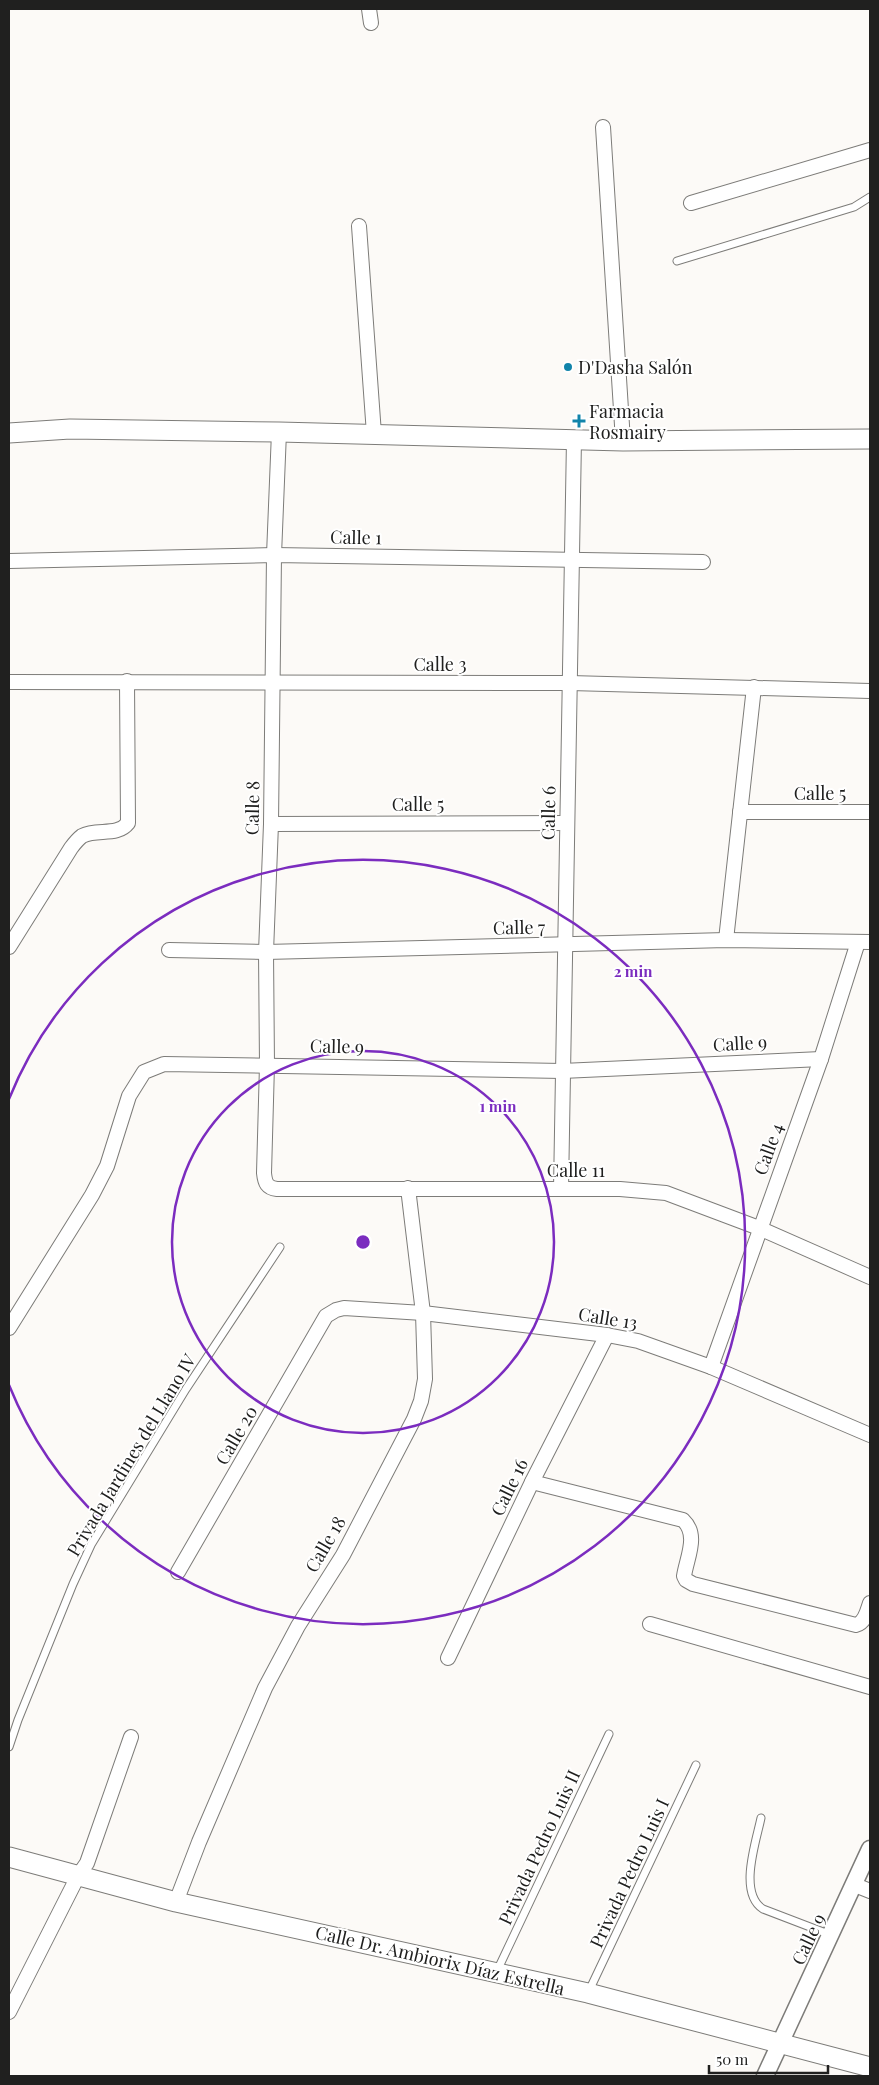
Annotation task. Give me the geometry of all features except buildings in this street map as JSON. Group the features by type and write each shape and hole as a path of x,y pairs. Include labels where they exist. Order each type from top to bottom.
{"main road":[{"path":"9,433 70,429 374,434 623,441 870,439"},
{"name":"Calle Dr. Ambiorix Díaz Estrella","path":"9,1857 176,1902 588,1993 870,2068"}],"street":[{"path":"369,9 371,23"},
{"path":"603,127 623,441"},
{"path":"691,203 870,150"},
{"path":"360,226 374,434"},
{"name":"Calle 8","path":"267,1185 264,1173 267,1065 266,952 271,824 274,555 279,432"},
{"name":"Calle 6","path":"562,1189 562,1071 574,439"},
{"name":"Calle 1","path":"9,561 274,555 703,562"},
{"path":"9,947 71,848 80,837 97,832 116,831 124,828 128,823 127,681"},
{"name":"Calle 3","path":"9,682 570,683 870,691"},
{"path":"726,940 754,687"},
{"name":"Calle 5","path":"740,812 870,812"},
{"name":"Calle 5","path":"271,824 566,823"},
{"name":"Calle 7","path":"168,950 266,952 726,940 864,942"},
{"name":"Calle 4","path":"711,1367 759,1228 864,942"},
{"name":"Calle 9","path":"9,1328 92,1195 107,1166 129,1096 144,1072 164,1064 562,1071 820,1059"},
{"name":"Calle 11","path":"267,1185 277,1190 408,1188 562,1189 646,1190 666,1193 759,1228 870,1277"},
{"name":"Calle 18","path":"176,1902 202,1833 265,1688 298,1626 343,1555 414,1419 421,1401 425,1379 423,1313 408,1188"},
{"name":"Calle 13","path":"326,1316 336,1310 352,1307 423,1313 607,1335 638,1341 711,1367 870,1435"},
{"name":"Calle 20","path":"178,1572 326,1316"},
{"name":"Calle 16","path":"448,1658 532,1482 607,1335"},
{"path":"532,1482 683,1520 687,1524 692,1537 684,1576 686,1580 693,1584 856,1625 862,1623 870,1603"},
{"path":"650,1624 870,1687"},
{"path":"9,2012 78,1876 87,1863 131,1737"},
{"name":"Calle 9","path":"765,2076 832,1935 863,1888 870,1849"}],"lane":[{"path":"677,261 854,207 870,197"},
{"name":"Privada Jardines del Llano IV","path":"9,1746 73,1584 91,1545 186,1389 280,1247"},
{"name":"Privada Pedro Luis II","path":"496,1973 609,1734"},
{"name":"Privada Pedro Luis I","path":"588,1993 696,1765"},
{"path":"761,1818 750,1875 756,1905 763,1910 832,1935"}],"place":[{"name":"D'Dasha Salón","path":"568,367"},
{"name":"Farmacia Rosmairy","path":"579,421"}]}
